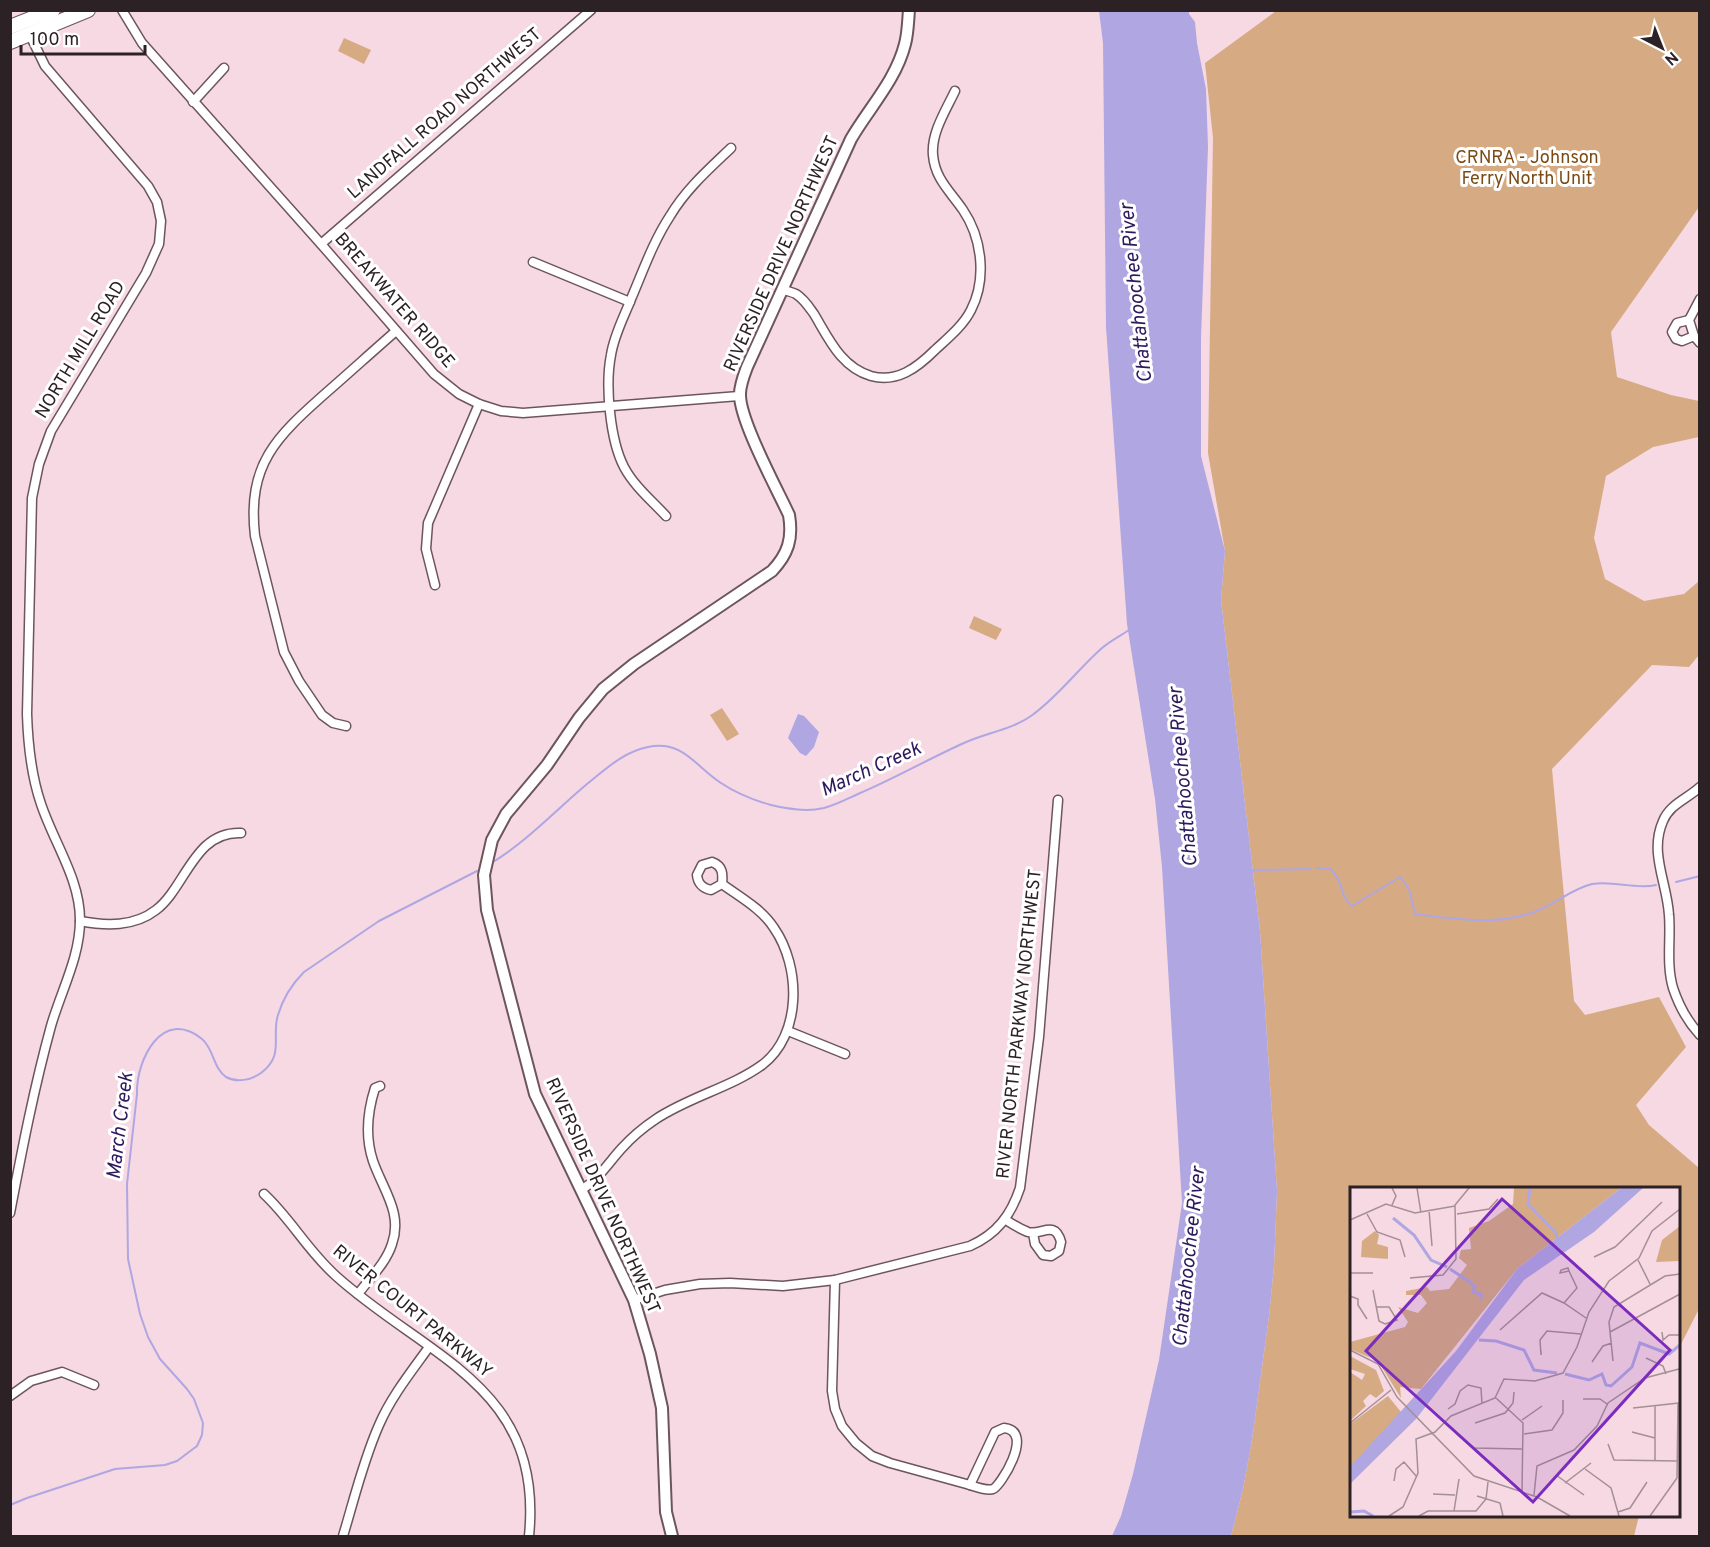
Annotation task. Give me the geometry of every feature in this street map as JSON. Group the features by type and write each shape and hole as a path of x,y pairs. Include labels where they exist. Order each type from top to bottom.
{"main road":[{"path":"10,27 52,10"},
{"path":"10,42 88,10"}],"street":[{"name":"BREAKWATER RIDGE","path":"122,10 142,43 193,102 440,381 459,394 501,411 523,413 739,396"},
{"name":"LANDFALL ROAD NORTHWEST","path":"321,244 591,10"},
{"name":"RIVERSIDE DRIVE NORTHWEST","path":"672,1536 666,1512 662,1408 650,1354 633,1300 535,1094 487,910 484,875 486,857 506,814 547,765 579,718 603,690 634,664 772,571 783,559 790,544 792,530 789,515 747,424 739,396 747,367 851,139 862,119 882,93 899,60 905,43 909,10"},
{"name":"NORTH MILL ROAD","path":"10,1214 38,1075 76,950 80,921 76,892 41,803 29,748 27,703 32,498 39,464 51,431 146,273 159,244 161,221 157,202 148,186 45,66 30,35"},
{"path":"193,102 224,68"},
{"path":"783,290 796,294 807,303 844,362 858,371 873,376 893,377 913,369 961,326 971,311 978,293 981,272 979,250 967,216 939,177 933,152 937,131 955,91"},
{"path":"666,516 632,480 624,467 614,436 608,381 611,356 615,337 653,245 670,215 691,187 731,148"},
{"path":"533,262 630,302"},
{"path":"1689,320 1677,323 1673,329 1673,335 1682,341 1696,339 1689,320 1700,299"},
{"path":"346,726 333,723 322,715 299,681 284,652 255,537 254,498 264,462 284,432 396,331"},
{"path":"435,585 426,549 428,523 479,404"},
{"path":"1700,787 1670,809 1664,818 1657,846 1670,916 1669,952 1673,987 1684,1016 1700,1035"},
{"name":"RIVER NORTH PARKWAY NORTHWEST","path":"633,1300 665,1290 700,1284 783,1286 835,1280 970,1246 990,1235 1005,1220 1015,1204 1020,1188 1036,1060 1058,800"},
{"path":"80,921 115,925 134,922 146,916 167,900 191,863 209,843 224,834 241,833"},
{"path":"581,1190 591,1183 639,1131 683,1103 749,1073 763,1064 777,1049 788,1031 793,990 789,962 782,941 761,912 722,884"},
{"path":"788,1031 845,1054"},
{"path":"358,1294 387,1257 395,1230 393,1204 374,1162 368,1136 370,1103 375,1088 380,1086"},
{"name":"RIVER COURT PARKWAY","path":"264,1194 286,1216 297,1234 316,1256 358,1294 472,1379 504,1416 520,1449 529,1484 531,1506 529,1536"},
{"path":"1005,1220 1033,1233"},
{"path":"835,1280 832,1391 835,1409 842,1426 856,1443 872,1456 890,1463 970,1485 990,1490 999,1486 1018,1445 1018,1436 1013,1431 1004,1428 995,1432 970,1485"},
{"path":"343,1536 370,1447 380,1424 391,1402 429,1347"},
{"path":"10,1396 31,1381 63,1372 94,1385"}],"green space":[{"name":"CRNRA - Johnson Ferry North Unit","path":"1276,11 1699,11 1699,207 1611,332 1617,377 1671,395 1699,401 1699,437 1653,447 1606,476 1594,538 1605,579 1644,601 1684,594 1699,581 1699,655 1689,667 1652,665 1552,769 1574,1001 1585,1015 1659,997 1686,1047 1636,1105 1649,1125 1699,1168 1699,1309 1680,1346 1680,1187 1350,1187 1350,1517 1639,1517 1634,1536 1231,1536 1252,1440 1269,1316 1277,1191 1260,931 1221,600 1225,551 1208,453 1213,138 1205,63"},
{"path":"344,38 371,50 364,64 338,51"},
{"path":"974,616 1002,629 996,640 969,628"},
{"path":"722,708 739,734 727,741 710,715"}],"water":[{"name":"Chattahoochee River","path":"1099,11 1189,11 1195,22 1206,89 1208,147 1201,338 1201,456 1225,551 1221,600 1260,931 1277,1191 1269,1316 1252,1440 1231,1536 1112,1536 1121,1516 1133,1474 1159,1360 1182,1203 1162,867 1155,799 1127,624 1106,327 1103,43"},
{"path":"798,714 804,716 819,732 814,747 806,756 800,753 788,738"}],"waterway":[{"name":"March Creek","path":"493,862 530,835 608,767 623,757 648,747 671,747 680,751 727,787 764,803 804,810 833,805 964,743 1023,721 1050,700 1102,648 1129,630"},
{"path":"1316,868 1331,869 1338,879 1345,898 1352,906 1400,877 1409,889 1415,914 1475,920 1505,919 1534,912 1592,884 1656,885"},
{"path":"1251,870 1311,869"},
{"name":"March Creek","path":"10,1505 115,1469 165,1465 177,1461 197,1446 202,1435 203,1423 194,1399 160,1359 148,1337 140,1314 128,1259 127,1184 138,1081 141,1067 154,1042 164,1033 175,1029 188,1031 206,1043 218,1069 226,1077 239,1080 248,1079 261,1073 273,1059 275,1053 276,1023 280,1009 288,992 304,972 379,921 477,871"},
{"path":"1676,882 1700,876"}]}
